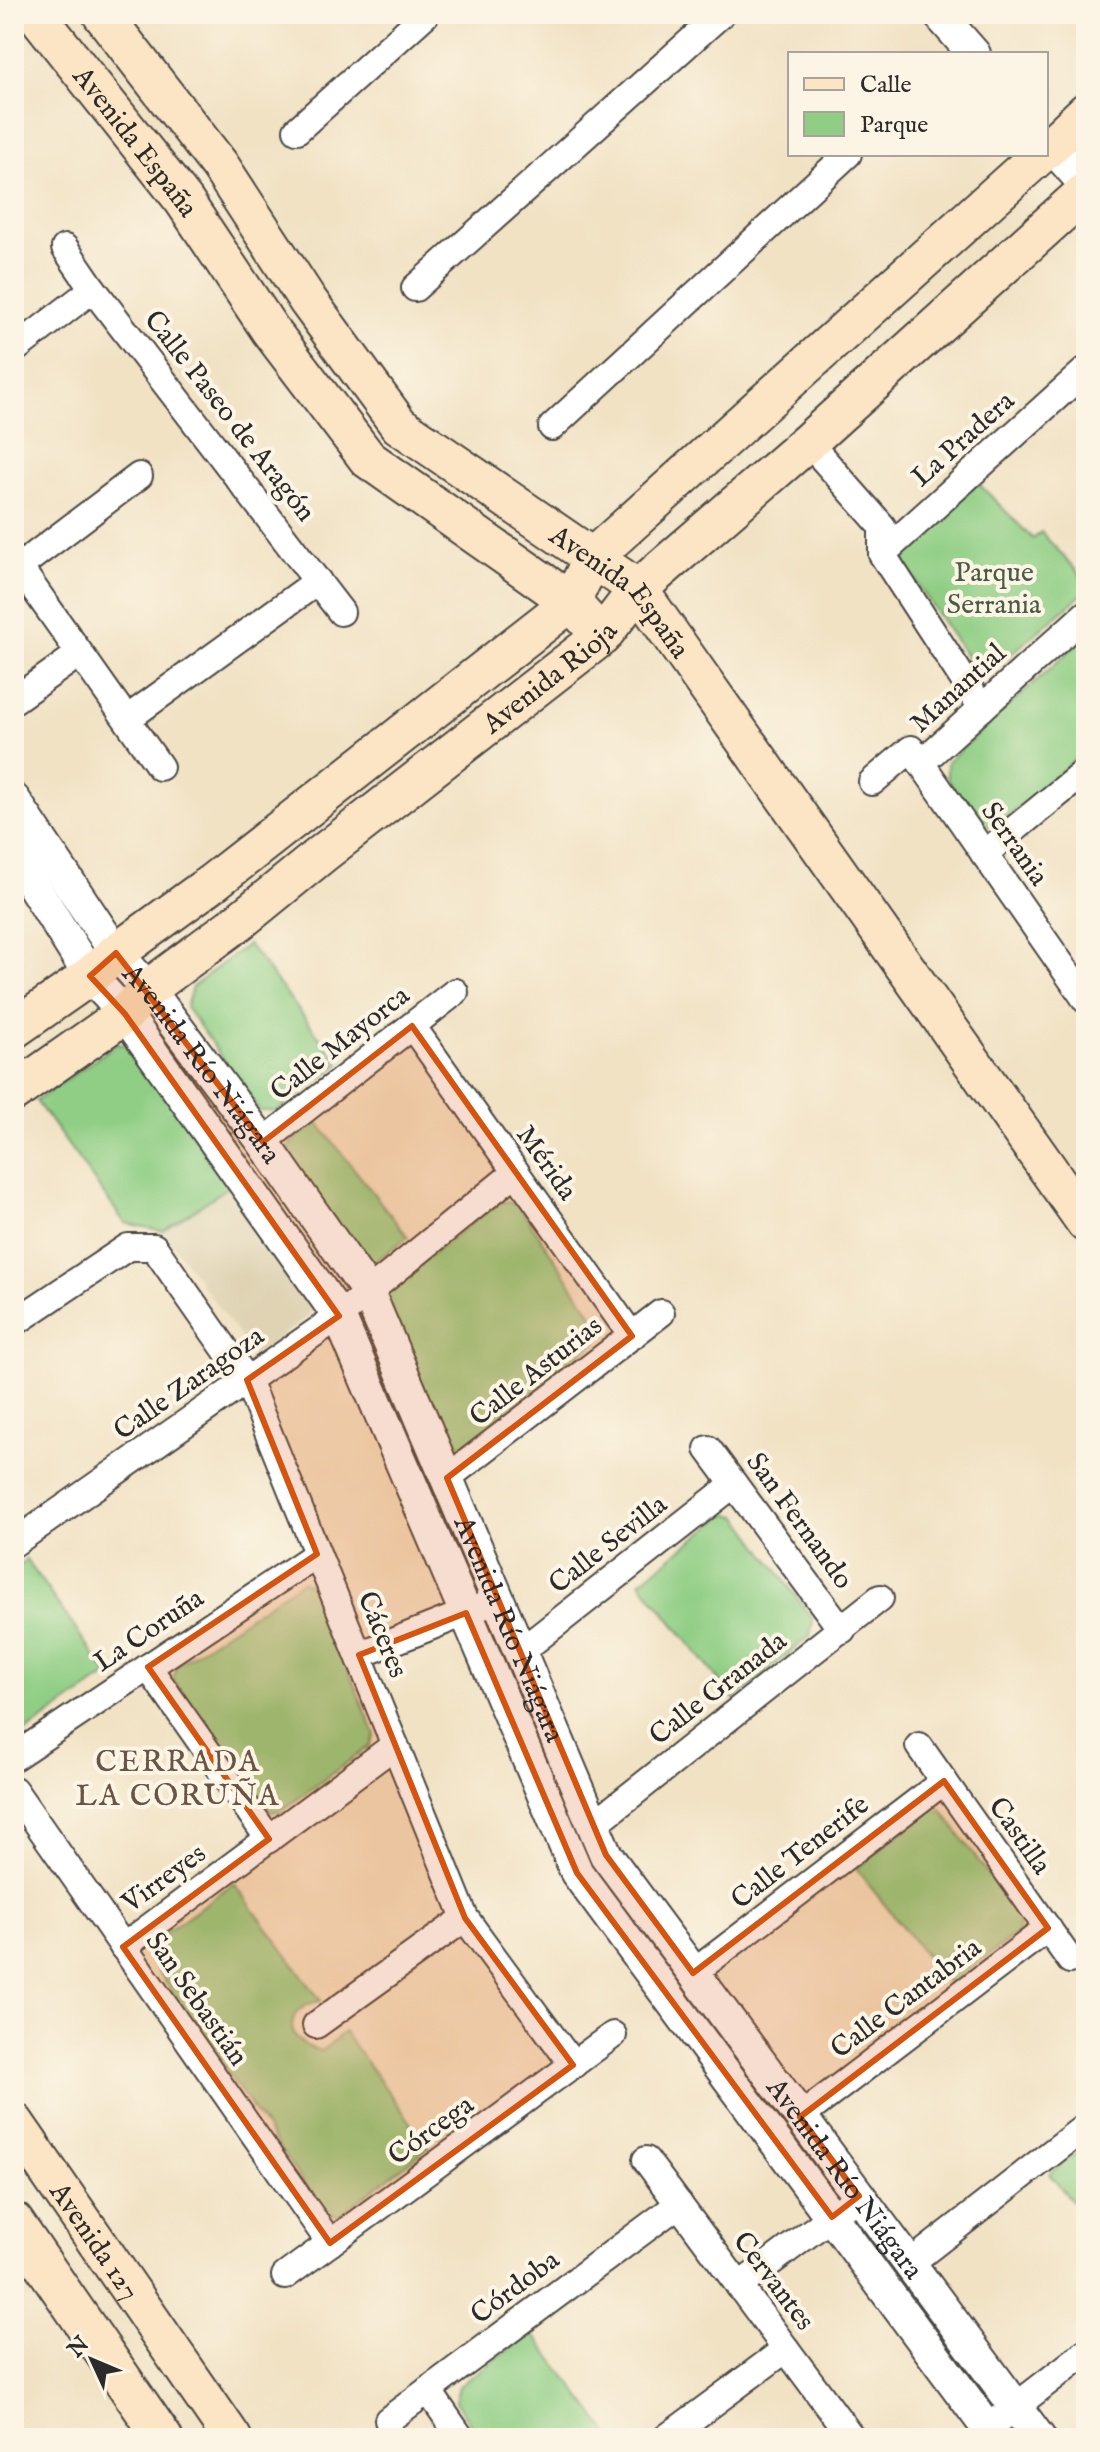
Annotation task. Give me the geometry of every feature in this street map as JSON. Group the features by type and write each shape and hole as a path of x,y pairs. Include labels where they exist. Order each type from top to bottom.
{"main road":[{"name":"Avenida España","path":"36,14 184,201 270,330 368,459 571,602 602,636"},
{"name":"Avenida España","path":"102,14 220,166 308,301 399,425 638,589 1086,1223"},
{"name":"Avenida Rioja","path":"1048,145 1086,112"},
{"name":"Avenida Rioja","path":"14,1029 212,883 571,602 593,557 1036,156"},
{"name":"Avenida Rioja","path":"14,1092 137,1002 602,636 638,589 808,442 1086,188"},
{"path":"270,330 308,301"},
{"path":"292,819 322,854"},
{"path":"212,883 241,920"},
{"name":"Avenida 127","path":"14,2122 232,2438"},
{"name":"Avenida 127","path":"14,2222 163,2438"}],"street":[{"path":"297,130 426,14"},
{"path":"415,288 721,14"},
{"path":"939,14 966,51"},
{"path":"1048,149 1086,188"},
{"path":"552,427 846,156"},
{"name":"Calle Paseo de Aragón","path":"65,248 93,289 341,612"},
{"path":"14,350 93,289"},
{"name":"La Pradera","path":"882,554 1086,370"},
{"path":"808,442 882,526 882,554 982,708"},
{"path":"139,476 16,564 160,767"},
{"path":"127,719 318,581"},
{"name":"Manantial","path":"872,782 911,749 921,763 1086,614"},
{"path":"14,700 79,654"},
{"name":"Serrania","path":"921,763 1086,1000"},
{"path":"984,854 1086,771"},
{"name":"Avenida Río Niágara","path":"14,800 103,965"},
{"name":"Avenida Río Niágara","path":"14,855 103,965 263,1142 368,1292 606,1855 1039,2438"},
{"name":"Calle Mayorca","path":"263,1142 455,992"},
{"name":"Avenida Río Niágara","path":"137,1002 339,1316 577,1873 992,2433"},
{"name":"Mérida","path":"412,1026 632,1336"},
{"name":"Calle Zaragoza","path":"14,1543 339,1316 516,1172"},
{"name":"Cáceres","path":"14,1323 128,1247 154,1247 247,1380 465,1918 573,2065"},
{"name":"Calle Asturias","path":"447,1478 661,1313"},
{"name":"San Fernando","path":"708,1449 842,1630"},
{"name":"Calle Sevilla","path":"520,1652 734,1484"},
{"name":"La Coruña","path":"14,1757 317,1554"},
{"name":"Calle Granada","path":"593,1825 880,1598"},
{"path":"359,1655 498,1600"},
{"path":"148,1667 269,1839"},
{"name":"Virreyes","path":"123,1947 395,1745"},
{"name":"Castilla","path":"919,1746 1070,1960"},
{"name":"Calle Tenerife","path":"693,1973 944,1781"},
{"name":"San Sebastián","path":"14,1790 330,2243"},
{"path":"316,2025 465,1918"},
{"name":"Calle Cantabria","path":"800,2117 1048,1928"},
{"name":"Córcega","path":"285,2276 613,2035"},
{"path":"909,2264 1086,2126"},
{"name":"Cervantes","path":"646,2160 852,2438"},
{"path":"739,2286 859,2196"},
{"name":"Córdoba","path":"388,2420 679,2204"},
{"path":"666,2438 786,2349"},
{"path":"992,2433 1016,2407 1086,2352"},
{"path":"428,2390 461,2438"}],"highlighted area":[{"path":"116,953 263,1142 412,1026 632,1336 447,1478 606,1855 693,1973 944,1781 1048,1928 800,2117 859,2196 832,2217 577,1873 466,1613 359,1655 465,1918 573,2065 330,2243 123,1947 269,1839 148,1667 317,1554 247,1380 339,1316 125,1014 90,976"}],"shaded area":[{"path":"231,1185 312,1300 310,1315 254,1356 163,1231"}],"green space":[{"name":"Parque Serrania","path":"978,483 1033,539 1041,532 1086,581 1086,591 986,675 976,671 904,564 909,545"},
{"name":"Parque Serrania","path":"1086,636 1086,750 995,828 979,823 947,778 947,762"},
{"path":"248,944 340,1064 277,1111 260,1111 186,1007 192,987"},
{"path":"117,1044 133,1046 231,1185 163,1231 125,1223 36,1101"},
{"path":"317,1122 408,1237 373,1263 363,1260 286,1153 292,1141"},
{"path":"501,1201 518,1204 601,1328 596,1343 458,1450 448,1443 381,1304 387,1288"},
{"path":"726,1514 738,1516 813,1620 810,1636 734,1699 640,1582"},
{"path":"26,1559 108,1675 14,1740 14,1573"},
{"path":"302,1581 313,1586 375,1734 370,1746 281,1811 270,1812 173,1680 177,1665"},
{"path":"930,1810 942,1810 1019,1918 1018,1933 949,1985 856,1869"},
{"path":"234,1883 321,2001 299,2010 292,2026 294,2034 309,2047 322,2051 344,2032 429,2147 338,2216 323,2212 148,1956 152,1942"},
{"path":"1086,2145 1086,2218 1049,2174"},
{"path":"532,2332 612,2438 480,2438 455,2401 459,2386"}],"district":[{"name":"CERRADA LA CORUÑA","path":"178,1778"}]}
